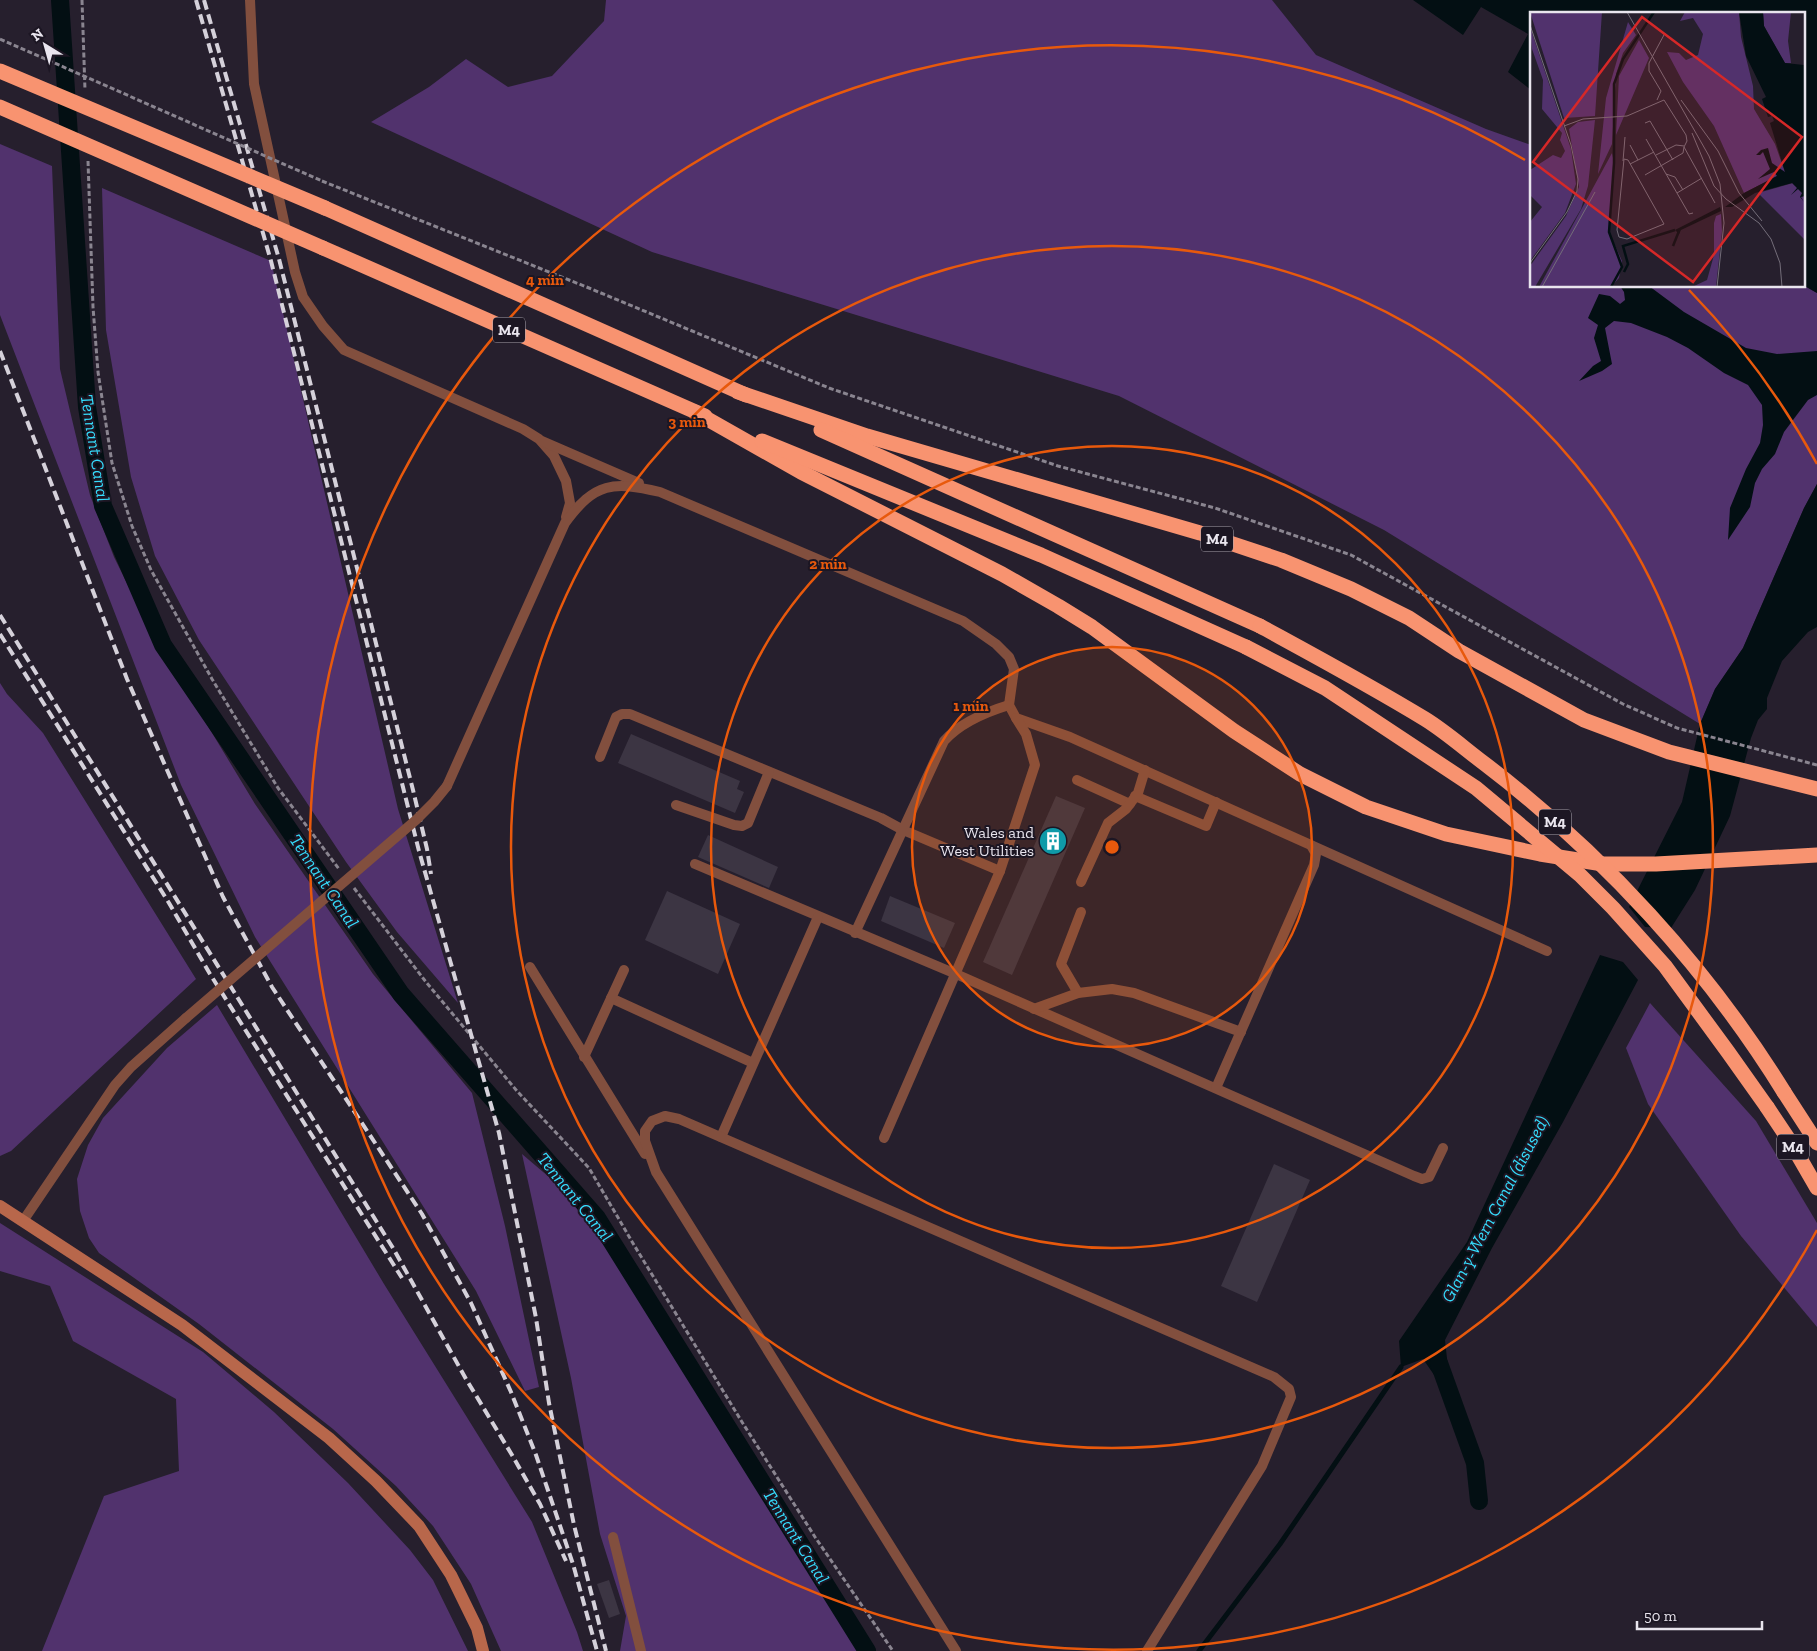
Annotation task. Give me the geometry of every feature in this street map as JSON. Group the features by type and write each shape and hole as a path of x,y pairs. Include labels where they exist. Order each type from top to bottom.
{"highway":[{"name":"M4","path":"0,71 325,208 1260,626 1426,720 1534,803 1583,846 1628,892 1692,964 1757,1049 1817,1143"},
{"name":"M4","path":"0,107 695,412 1041,555 1246,646 1325,688 1469,783 1580,875 1613,908 1665,966 1728,1052 1767,1107 1817,1188"},
{"name":"M4","path":"738,392 867,436 1173,525 1281,560 1351,588 1409,618 1459,651 1584,720 1669,752 1817,789"},
{"name":"M4","path":"695,412 801,472 1002,574 1058,606 1092,627 1234,731 1300,774 1366,807 1446,834 1488,844 1603,864 1656,864 1817,855"}],"main road":[{"path":"0,1206 182,1325 329,1438 376,1481 419,1526 451,1575 477,1628 483,1651"}],"lane":[{"path":"250,0 254,84 295,272 303,297 323,326 344,350 660,492 963,621 996,644 1009,657 1014,669 1009,705 1026,734 1034,765 1000,871 884,1138"},
{"path":"539,439 554,456 566,481 570,502 565,523"},
{"path":"23,1221 114,1084 186,1018 416,820 447,786 565,523 576,507 592,494 611,486 631,485 660,492"},
{"path":"855,933 944,742 952,732 962,725 1009,705"},
{"path":"600,756 616,717 622,714 630,714 881,818 903,830 1000,871"},
{"path":"1016,718 1070,737 1547,951"},
{"path":"1081,882 1108,822 1126,809 1133,800 1145,770"},
{"path":"676,805 734,826 742,826 748,823 769,772"},
{"path":"1077,780 1206,826 1216,802"},
{"path":"1216,1088 1314,865 1316,854 1311,845"},
{"path":"695,864 956,974 1422,1179 1429,1177 1442,1148"},
{"path":"1078,993 1060,964 1081,912"},
{"path":"721,1136 818,917"},
{"path":"530,967 584,1057 956,1651"},
{"path":"584,1057 624,970"},
{"path":"1034,1009 1078,993 1112,989 1134,993 1241,1032"},
{"path":"611,998 753,1063"},
{"path":"656,1172 645,1141 645,1131 652,1121 664,1116 680,1119 1274,1377 1289,1389 1291,1397 1262,1466 1147,1651"},
{"path":"613,1537 641,1651"}],"path":[{"path":"0,39 322,181 589,288 829,388 1058,466 1215,508 1351,556 1614,700 1677,728 1817,765"}],"shaded area":[{"path":"606,0 1272,0 1316,55 1486,129 1530,145 1530,288 1804,288 1804,286 1817,293 1817,484 1804,508 1743,648 1715,689 1700,724 1384,530 1119,396 652,252 371,122 429,87 466,59 508,87 552,76 604,21"},
{"path":"0,144 52,166 60,369 90,495 114,557 151,632 255,804 373,974 472,1093 505,1226 539,1387 525,1391 476,1291 255,937 181,785 0,315"},
{"path":"102,188 271,261 398,809 458,1003 397,932 346,862 199,640 155,556 131,477 106,330"},
{"path":"0,683 7,694 43,733 196,979 11,1151 0,1156"},
{"path":"1650,1003 1756,1121 1817,1223 1817,1327 1741,1236 1648,1104 1626,1048"},
{"path":"217,1005 384,1284 532,1522 583,1651 501,1651 471,1584 433,1526 396,1486 333,1429 199,1324 99,1253 89,1238 80,1211 77,1179 88,1145 103,1118 167,1048"},
{"path":"522,1154 597,1218 867,1651 620,1651 626,1616 600,1534 571,1378"},
{"path":"0,1223 203,1352 274,1412 348,1483 410,1550 433,1580 468,1651 42,1651 104,1496 179,1471 176,1399 73,1341 50,1286 0,1271"}],"water":[{"path":"1413,0 1817,0 1817,293 1804,286 1804,12 1530,12 1530,89 1508,72 1528,34 1481,7 1463,35"},
{"path":"1621,288 1652,288 1684,312 1746,348 1777,354 1817,351 1817,395 1808,400 1784,432 1775,454 1762,469 1755,483 1750,507 1728,540 1730,508 1746,469 1760,443 1763,425 1762,405 1748,385 1724,373 1688,348 1667,337 1631,323 1614,321 1605,328 1612,364 1602,371 1579,381 1593,366 1601,361 1594,338 1598,325 1588,318 1599,294 1610,296 1620,304 1625,300"},
{"path":"1817,484 1817,627 1808,632 1782,661 1767,698 1767,709 1758,720 1751,738 1730,816 1695,890 1671,928 1645,927 1629,907 1682,802 1700,724 1715,689 1743,648 1804,508"},
{"path":"1600,955 1623,962 1638,980 1563,1122 1492,1248 1445,1340 1448,1368 1453,1377 1447,1384 1439,1382 1423,1359 1401,1367 1399,1341 1467,1242"}],"building":[{"path":"631,734 740,781 737,789 744,792 735,813 618,763"},
{"path":"1056,796 1085,808 1012,975 983,962"},
{"path":"708,835 778,867 769,888 698,857"},
{"path":"667,891 740,924 718,974 645,940"},
{"path":"890,896 955,923 944,948 881,921"},
{"path":"1274,1164 1310,1180 1257,1302 1221,1286"},
{"path":"609,1580 620,1614 609,1618 597,1584"}],"waterway":[{"name":"Tennant Canal","path":"60,0 87,407 103,506 163,645 401,994 597,1218 867,1651"},
{"name":"Glan-y-Wern Canal (disused)","path":"1439,1363 1475,1463 1479,1501"},
{"path":"1199,1651 1280,1544 1401,1367"}],"railway":[{"path":"196,0 271,261 419,851 499,1133 536,1318 549,1403 574,1525 606,1651"},
{"path":"204,0 279,259 413,790 431,874"},
{"path":"0,351 127,679 223,897 272,987 422,1214 471,1303 511,1392 536,1455 573,1564 597,1651"},
{"path":"0,615 393,1248 466,1379 540,1504 566,1561"},
{"path":"0,634 169,903 210,974 402,1278"}],"place":[{"name":"Wales and West Utilities","path":"1053,841"}]}
